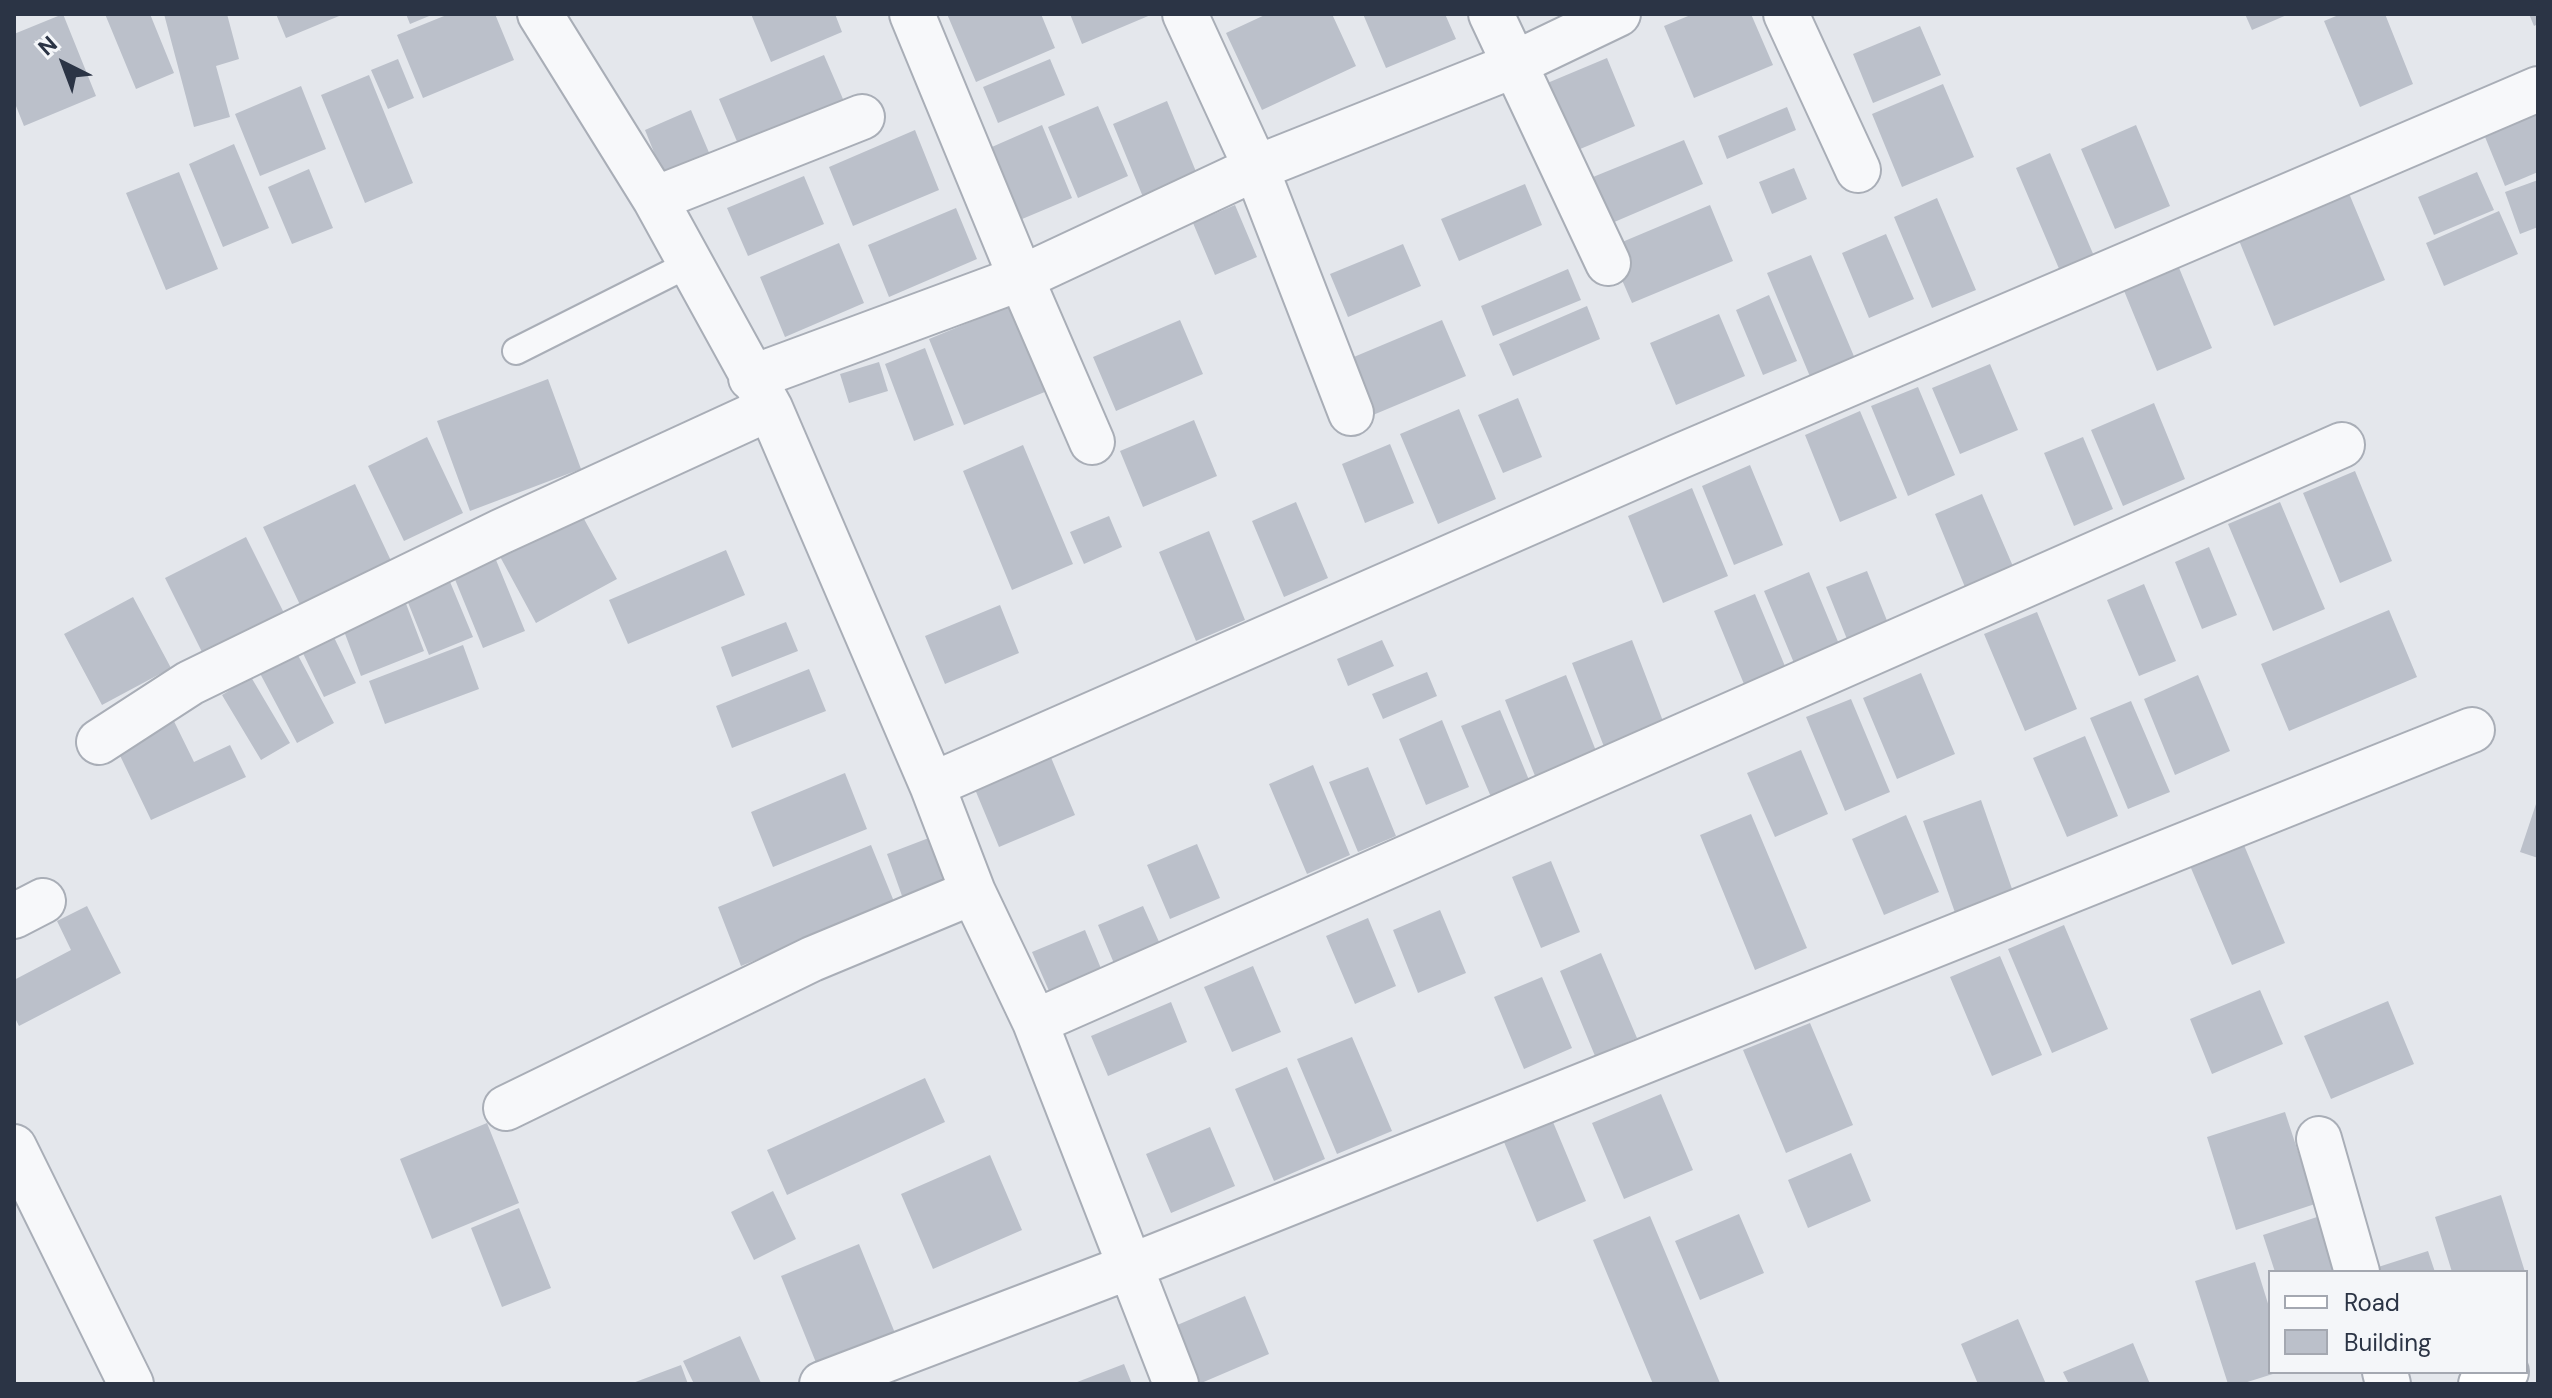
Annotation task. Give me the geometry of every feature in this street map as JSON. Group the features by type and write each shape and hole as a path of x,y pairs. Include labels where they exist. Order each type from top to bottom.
{"street":[{"path":"540,14 655,199 760,393 932,785 973,892 1035,1022 1176,1384"},
{"path":"912,14 1092,442"},
{"path":"1185,14 1256,168 1351,413"},
{"path":"1491,14 1608,263"},
{"path":"99,742 190,683 500,532 760,393 1021,278 1256,168 1513,63 1618,14"},
{"path":"1786,14 1858,170"},
{"path":"932,785 1678,457 2538,89"},
{"path":"655,199 862,117"},
{"path":"1035,1022 2342,445"},
{"path":"822,1384 1129,1267 2472,730"},
{"path":"506,1108 812,959 973,892"},
{"path":"2319,1139 2356,1270"},
{"path":"14,1147 131,1384"},
{"path":"2481,1384 2502,1374"}],"lane":[{"path":"516,351 689,264"}],"building":[{"path":"63,14 96,96 24,126 14,101 14,34"},
{"path":"105,14 150,14 174,73 136,89"},
{"path":"164,14 227,14 239,59 216,66 230,117 194,127"},
{"path":"276,14 344,14 286,38"},
{"path":"406,14 434,14 410,24"},
{"path":"449,14 495,14 514,60 423,98 397,35"},
{"path":"751,14 835,14 842,32 771,62"},
{"path":"947,14 1041,14 1055,48 976,82"},
{"path":"1070,14 1153,14 1082,44"},
{"path":"1267,14 1332,14 1356,66 1262,110 1226,33"},
{"path":"1363,14 1445,14 1456,39 1386,68"},
{"path":"1693,14 1751,14 1773,65 1694,98 1664,26"},
{"path":"2245,14 2289,14 2252,30"},
{"path":"2341,14 2385,14 2413,84 2360,107 2324,21"},
{"path":"2529,14 2538,14 2538,24 2534,26"},
{"path":"1920,26 1941,75 1873,103 1853,54"},
{"path":"824,55 846,106 741,151 719,99"},
{"path":"1607,58 1635,126 1573,152 1545,84"},
{"path":"398,59 414,98 388,109 371,70"},
{"path":"1050,59 1065,95 998,123 983,87"},
{"path":"369,75 413,183 365,203 321,95"},
{"path":"1943,84 1974,157 1902,187 1872,114"},
{"path":"301,86 326,149 260,176 235,114"},
{"path":"1167,101 1197,174 1143,197 1113,124"},
{"path":"1098,106 1128,176 1078,198 1048,127"},
{"path":"1787,107 1796,130 1727,159 1718,136"},
{"path":"2538,108 2538,172 2505,186 2483,132"},
{"path":"691,110 713,162 666,182 645,130"},
{"path":"1042,125 1072,198 1015,222 985,150"},
{"path":"2136,125 2170,206 2115,229 2081,149"},
{"path":"915,130 939,190 853,226 829,167"},
{"path":"1684,140 1703,184 1612,223 1593,177"},
{"path":"234,144 269,228 223,247 189,164"},
{"path":"2050,153 2094,256 2060,271 2016,168"},
{"path":"1794,168 1807,199 1772,214 1759,182"},
{"path":"309,169 333,228 292,244 268,187"},
{"path":"179,172 218,269 166,290 126,193"},
{"path":"2477,172 2494,210 2434,235 2418,197"},
{"path":"804,176 824,224 748,256 727,208"},
{"path":"2538,180 2538,227 2520,234 2505,192"},
{"path":"1525,184 1542,225 1459,261 1441,219"},
{"path":"2348,191 2385,280 2274,326 2238,238"},
{"path":"1937,198 1976,290 1932,308 1894,217"},
{"path":"1235,205 1257,257 1215,275 1193,223"},
{"path":"1710,205 1733,261 1632,303 1608,248"},
{"path":"956,208 977,259 889,297 868,245"},
{"path":"2499,211 2518,254 2444,286 2426,243"},
{"path":"1886,234 1914,299 1869,318 1842,253"},
{"path":"839,243 864,303 785,337 760,277"},
{"path":"1403,244 1421,286 1348,317 1330,274"},
{"path":"1811,255 1856,361 1811,379 1767,273"},
{"path":"2175,258 2212,348 2157,371 2120,281"},
{"path":"1568,269 1581,300 1493,336 1481,306"},
{"path":"1769,295 1797,361 1763,375 1736,310"},
{"path":"1016,303 1052,389 964,425 929,339"},
{"path":"1587,306 1600,339 1513,376 1499,344"},
{"path":"1719,314 1745,376 1676,405 1650,343"},
{"path":"1180,320 1203,374 1116,411 1093,357"},
{"path":"1442,320 1466,376 1373,415 1349,359"},
{"path":"925,348 954,425 914,441 885,364"},
{"path":"879,362 888,391 849,403 840,374"},
{"path":"1990,364 2018,430 1960,454 1932,388"},
{"path":"548,379 581,469 470,511 437,421"},
{"path":"1918,387 1955,475 1908,496 1871,406"},
{"path":"1518,398 1542,457 1503,473 1478,415"},
{"path":"2154,403 2185,479 2123,506 2091,430"},
{"path":"1459,409 1496,499 1438,524 1400,434"},
{"path":"1860,411 1897,498 1840,522 1805,435"},
{"path":"1194,420 1217,476 1143,507 1120,451"},
{"path":"427,437 463,513 404,541 368,466"},
{"path":"2083,437 2113,509 2074,526 2044,453"},
{"path":"1390,444 1414,503 1365,523 1342,464"},
{"path":"1023,445 1073,564 1012,590 963,471"},
{"path":"1750,465 1783,545 1734,565 1702,486"},
{"path":"2355,471 2392,561 2340,583 2303,493"},
{"path":"355,484 393,565 302,609 263,527"},
{"path":"1692,488 1728,576 1663,603 1628,516"},
{"path":"1982,494 2015,571 1967,592 1935,514"},
{"path":"1296,502 1328,578 1284,597 1252,521"},
{"path":"2280,502 2325,609 2273,631 2228,524"},
{"path":"578,508 617,579 536,623 497,551"},
{"path":"1109,516 1122,547 1084,564 1070,532"},
{"path":"1209,531 1245,620 1196,641 1159,552"},
{"path":"246,537 287,619 206,660 165,578"},
{"path":"2209,547 2237,615 2202,629 2175,562"},
{"path":"726,550 745,595 628,644 609,600"},
{"path":"496,560 525,631 483,648 454,577"},
{"path":"1867,571 1894,638 1853,654 1826,587"},
{"path":"1809,572 1839,644 1794,663 1764,591"},
{"path":"448,577 473,637 429,655 405,595"},
{"path":"2144,584 2176,661 2139,676 2107,600"},
{"path":"402,593 424,651 361,676 339,618"},
{"path":"1755,594 1787,671 1746,689 1714,611"},
{"path":"133,597 171,668 102,705 64,634"},
{"path":"1000,605 1019,653 945,684 925,636"},
{"path":"2389,610 2417,677 2289,731 2261,664"},
{"path":"2037,612 2077,709 2025,731 1984,634"},
{"path":"786,622 798,651 732,677 721,647"},
{"path":"331,631 356,683 324,697 300,647"},
{"path":"1382,640 1394,666 1348,686 1337,659"},
{"path":"1632,640 1666,729 1606,752 1572,663"},
{"path":"292,644 334,723 297,743 255,664"},
{"path":"463,645 479,689 385,724 369,681"},
{"path":"809,669 826,711 732,748 716,706"},
{"path":"1427,672 1437,696 1383,719 1372,694"},
{"path":"1921,673 1955,754 1897,779 1863,698"},
{"path":"1566,675 1598,756 1537,781 1505,700"},
{"path":"2198,675 2230,751 2175,775 2144,699"},
{"path":"251,677 290,743 261,760 222,695"},
{"path":"1851,699 1890,792 1845,811 1806,717"},
{"path":"2131,701 2170,792 2128,809 2090,718"},
{"path":"1500,710 1529,780 1491,797 1461,726"},
{"path":"169,711 194,762 230,745 246,777 151,820 112,739"},
{"path":"1442,720 1469,787 1426,805 1399,739"},
{"path":"2085,736 2118,816 2067,837 2033,758"},
{"path":"1801,750 1828,814 1775,837 1747,773"},
{"path":"1050,755 1075,815 999,847 974,787"},
{"path":"1313,765 1350,855 1307,874 1269,784"},
{"path":"1368,767 1396,836 1358,852 1329,782"},
{"path":"845,773 867,829 773,867 751,812"},
{"path":"1981,800 2018,906 1960,927 1923,821"},
{"path":"2538,801 2538,858 2520,852"},
{"path":"1751,814 1807,948 1755,970 1700,835"},
{"path":"1906,815 1939,892 1884,915 1852,839"},
{"path":"934,836 953,890 906,907 887,854"},
{"path":"2241,838 2285,943 2232,965 2188,861"},
{"path":"1197,844 1220,898 1170,919 1147,865"},
{"path":"871,845 895,904 741,966 718,907"},
{"path":"1551,861 1580,932 1541,948 1512,877"},
{"path":"87,906 121,973 19,1026 14,1016 14,980 71,950 57,921"},
{"path":"1143,906 1164,953 1118,973 1098,925"},
{"path":"1440,910 1466,973 1418,993 1393,930"},
{"path":"1368,918 1396,986 1355,1004 1326,936"},
{"path":"2064,925 2108,1029 2052,1053 2008,949"},
{"path":"1085,930 1105,978 1053,1000 1032,952"},
{"path":"1601,953 1637,1038 1595,1056 1560,971"},
{"path":"2000,956 2042,1055 1992,1076 1950,977"},
{"path":"1253,966 1281,1032 1232,1052 1204,987"},
{"path":"1542,977 1572,1048 1524,1069 1494,997"},
{"path":"2260,990 2283,1044 2212,1074 2190,1019"},
{"path":"2388,1001 2414,1064 2331,1099 2304,1036"},
{"path":"1171,1002 1187,1042 1108,1076 1091,1036"},
{"path":"1810,1023 1853,1125 1786,1153 1743,1050"},
{"path":"1352,1037 1392,1131 1337,1154 1297,1059"},
{"path":"1287,1067 1325,1159 1274,1181 1235,1089"},
{"path":"925,1078 945,1122 787,1195 767,1150"},
{"path":"1661,1094 1693,1170 1624,1199 1592,1123"},
{"path":"2285,1112 2315,1204 2236,1230 2207,1137"},
{"path":"1553,1122 1586,1201 1537,1222 1504,1142"},
{"path":"487,1123 519,1203 432,1239 400,1159"},
{"path":"1210,1127 1235,1186 1171,1213 1146,1154"},
{"path":"1851,1153 1871,1201 1808,1228 1788,1180"},
{"path":"990,1155 1022,1230 933,1269 901,1194"},
{"path":"773,1191 796,1239 754,1260 731,1212"},
{"path":"2501,1195 2524,1270 2451,1270 2435,1217"},
{"path":"519,1208 551,1288 502,1307 471,1228"},
{"path":"1739,1214 1764,1273 1700,1300 1675,1241"},
{"path":"1650,1216 1720,1383 1653,1384 1593,1240"},
{"path":"2317,1217 2334,1270 2274,1270 2263,1235"},
{"path":"859,1244 897,1338 819,1370 781,1276"},
{"path":"2428,1251 2434,1270 2372,1270"},
{"path":"2255,1262 2268,1304 2268,1374 2273,1374 2241,1384 2228,1384 2195,1281"},
{"path":"1245,1296 1269,1354 1199,1384 1192,1384 1168,1329"},
{"path":"2018,1319 2046,1384 1978,1384 1961,1344"},
{"path":"740,1336 761,1383 694,1384 683,1361"},
{"path":"2133,1343 2150,1384 2069,1384 2063,1372"},
{"path":"1124,1364 1132,1384 1072,1384"},
{"path":"681,1365 688,1384 630,1384"}]}
